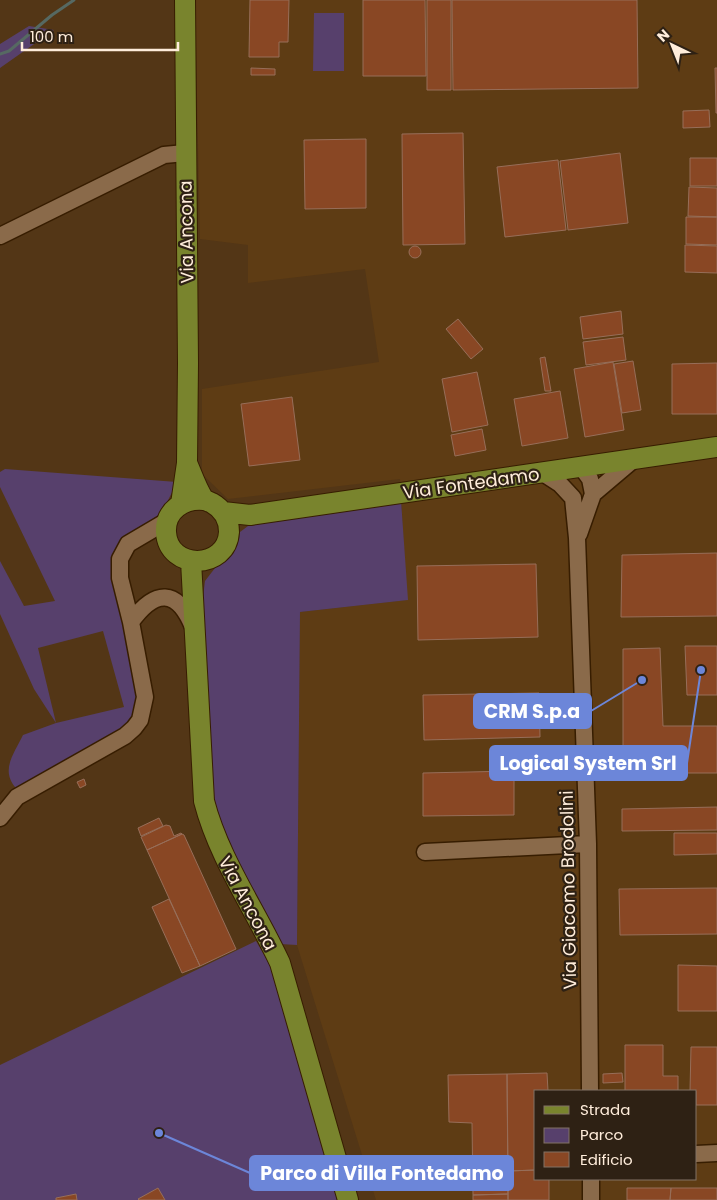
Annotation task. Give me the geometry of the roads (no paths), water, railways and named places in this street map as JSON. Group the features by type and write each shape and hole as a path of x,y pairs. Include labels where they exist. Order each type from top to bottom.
{"main road":[{"name":"Via Ancona","path":"168,521 175,509 181,504 187,463 188,362 184,0"},
{"name":"Via Fontedamo","path":"222,512 250,515 632,461 717,447"},
{"name":"Via Fontedamo","path":"692,452 717,456"},
{"name":"Via Ancona","path":"187,463 204,500"},
{"path":"168,521 167,540 171,548 180,557 199,561 219,553 229,533 226,518 222,512 211,502 204,500 196,499 181,504"},
{"path":"229,533 250,515"},
{"name":"Via Ancona","path":"199,561 193,599 193,627 204,801 219,848 280,964 348,1200"}],"street":[{"path":"0,236 164,155 185,152"},
{"path":"582,468 590,479 593,494 632,461"},
{"name":"Via Giacomo Brodolini","path":"582,468 574,484 573,498 578,538 588,844 590,1090"},
{"path":"543,473 560,484 573,498"},
{"name":"Via Giacomo Brodolini","path":"578,538 593,494"},
{"path":"0,818 17,797 125,736 140,720 145,698 131,622 120,578 120,559 128,544 168,521"},
{"path":"137,538 151,540 171,548"},
{"path":"131,622 140,610 151,601 161,597 170,597 182,606 193,627"},
{"path":"425,852 588,844"},
{"path":"697,1154 717,1153"},
{"path":"591,1180 591,1200"}],"waterway":[{"path":"0,54 9,51 52,15 74,0"}],"place":[{"name":"Logical System Srl","path":"701,670"},
{"name":"CRM S.p.a","path":"642,680"},
{"name":"Parco di Villa Fontedamo","path":"159,1133"}]}
